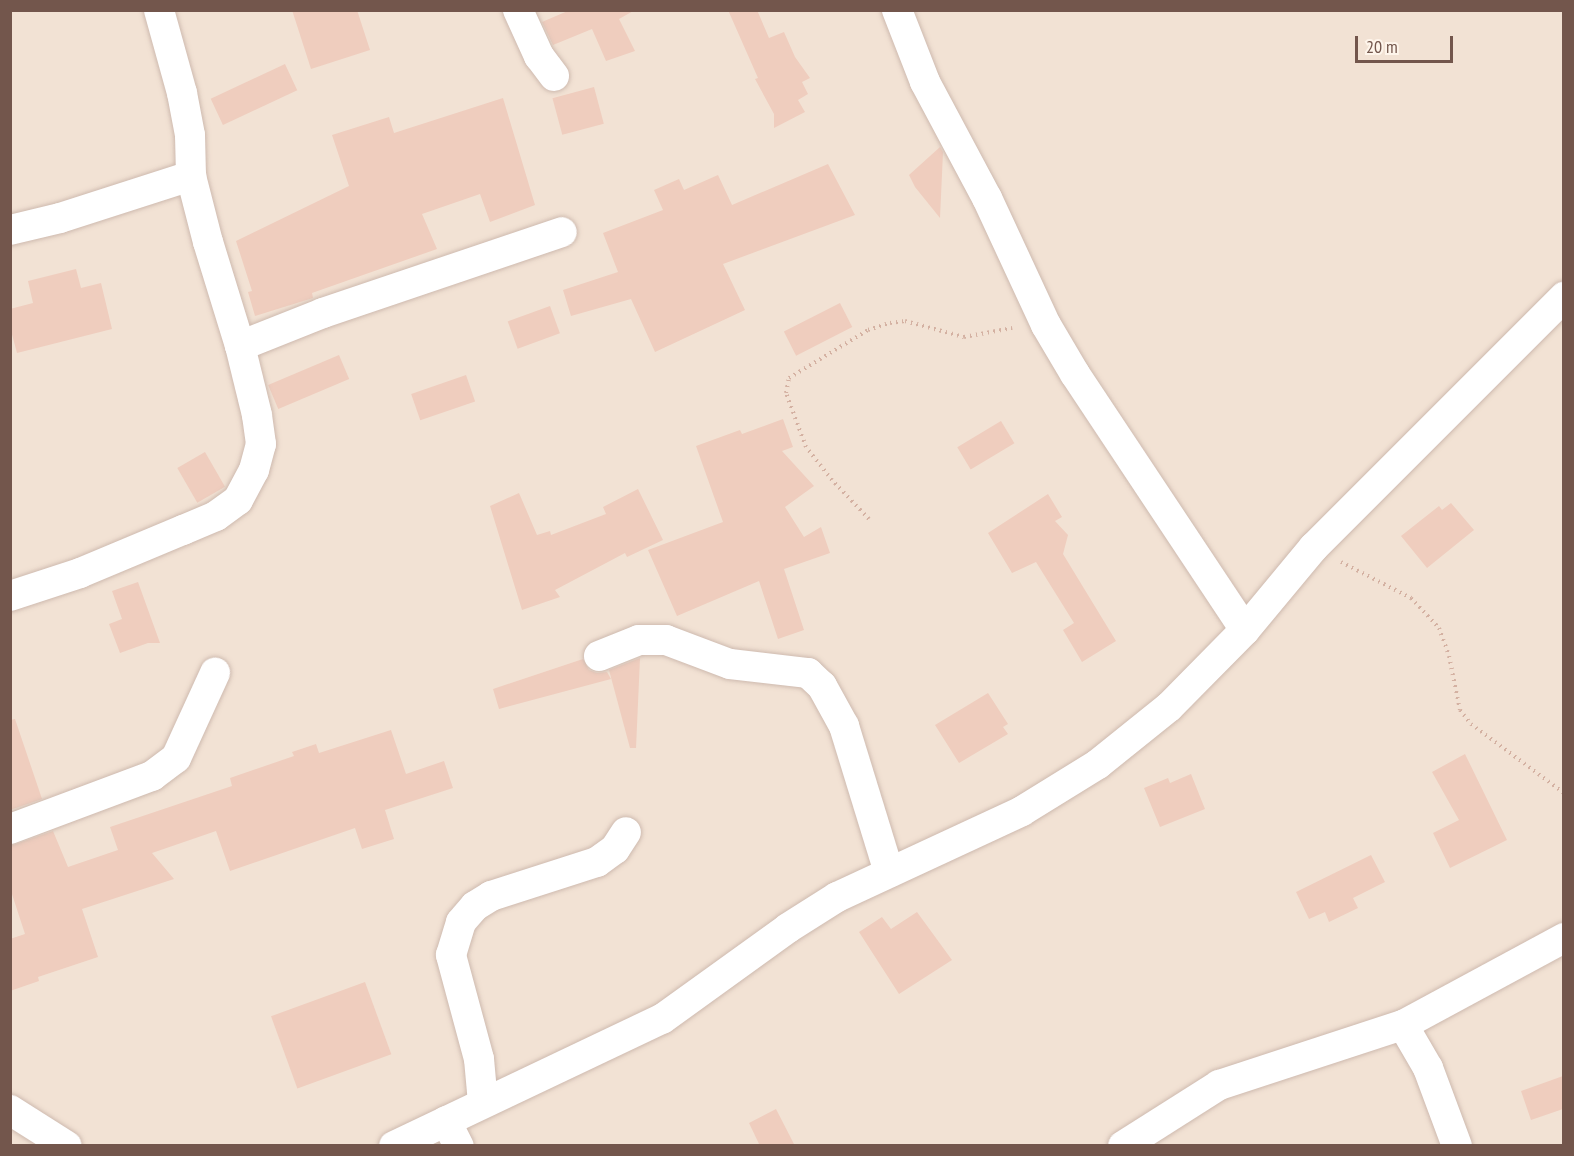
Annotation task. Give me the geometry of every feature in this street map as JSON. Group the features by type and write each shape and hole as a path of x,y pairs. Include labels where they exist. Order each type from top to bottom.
{"street":[{"path":"10,596 80,573 216,516 238,500 254,470 261,444 257,415 240,346 208,242 191,176 190,135 182,93 159,10"},
{"path":"518,10 539,56 554,76"},
{"path":"897,10 925,82 987,198 1046,325 1075,374 1245,630"},
{"path":"10,230 60,218 191,176"},
{"path":"240,346 323,313 562,232"},
{"path":"394,1146 452,1133 483,1103 662,1019 788,928 837,897 1022,811 1098,764 1169,707 1245,630 1314,547 1563,297"},
{"path":"599,656 639,640 666,640 730,664 808,673 822,686 844,726 889,872"},
{"path":"10,829 152,776 176,758 215,673"},
{"path":"483,1103 479,1059 451,955 461,922 475,906 491,896 597,862 615,849 626,832"},
{"path":"1123,1146 1219,1085 1403,1025 1563,938"},
{"path":"1403,1025 1428,1068 1456,1146"},
{"path":"10,1110 67,1146"}],"path":[{"path":"869,519 832,480 806,447 786,393 789,378 868,330 890,323 905,321 964,337 1046,325"},
{"path":"1314,547 1411,598 1439,628 1449,656 1460,710 1471,724 1563,793"}],"shaded area":[{"path":"11,11 1563,11 1563,1145 11,1145"}],"building":[{"path":"292,10 357,10 370,50 311,69"},
{"path":"570,10 635,10 619,19 635,51 606,61 592,29 553,45 542,22"},
{"path":"728,10 757,10 769,38 784,32 795,57 810,78 802,82 808,94 798,100 805,112 774,128 774,114 755,79 758,78"},
{"path":"285,64 297,90 223,125 211,99"},
{"path":"594,87 604,124 562,135 552,98"},
{"path":"503,98 535,205 490,222 480,194 422,214 437,249 312,293 313,298 255,316 248,292 252,291 236,241 349,186 332,135 389,117 394,133"},
{"path":"940,147 943,152 940,218 915,187 909,175"},
{"path":"828,164 855,215 723,264 745,310 655,352 631,299 571,316 563,290 618,272 603,233 663,210 654,190 679,179 684,190 718,175 732,205"},
{"path":"76,269 81,288 101,283 112,329 17,353 10,327 10,309 33,303 28,281"},
{"path":"840,303 852,327 796,356 784,332"},
{"path":"550,306 560,333 518,349 508,321"},
{"path":"339,355 349,379 278,409 268,385"},
{"path":"466,375 475,401 420,420 411,394"},
{"path":"783,419 793,447 782,451 814,486 785,507 804,537 821,527 830,553 784,569 804,630 778,639 759,581 677,616 648,550 723,522 696,446 740,430 742,434"},
{"path":"1001,421 1014,443 971,470 957,447"},
{"path":"205,452 225,487 197,503 177,468"},
{"path":"638,489 663,540 627,557 625,553 555,590 560,597 522,610 490,506 519,493 537,535 550,531 551,535 606,514 603,507"},
{"path":"1048,494 1062,517 1055,521 1068,535 1063,554 1116,641 1082,662 1063,630 1074,623 1036,562 1012,573 988,533"},
{"path":"1451,503 1474,530 1427,568 1401,536 1439,506 1442,510"},
{"path":"138,582 160,643 148,643 120,653 109,624 122,619 112,591"},
{"path":"640,658 636,748 630,748 609,670"},
{"path":"583,659 589,670 597,673 607,672 611,679 499,709 493,689"},
{"path":"988,693 1008,724 1003,727 1008,734 959,763 935,725"},
{"path":"15,719 42,799 10,810 10,720"},
{"path":"391,730 406,774 444,761 453,788 385,810 394,839 362,849 355,828 230,871 216,831 152,853 174,879 82,909 98,957 38,977 39,981 10,991 10,939 25,934 10,888 10,846 53,831 68,867 118,850 110,827 232,786 230,778 294,756 292,752 316,744 319,753"},
{"path":"1465,754 1507,840 1450,868 1433,833 1459,820 1432,772"},
{"path":"1191,774 1205,809 1160,827 1144,788 1168,778 1170,783"},
{"path":"1371,855 1385,882 1353,898 1358,908 1329,922 1325,912 1309,919 1296,892"},
{"path":"917,912 952,960 899,994 859,932 882,917 891,929"},
{"path":"365,982 391,1054 297,1089 271,1016"},
{"path":"1563,1076 1563,1109 1531,1120 1521,1091"},
{"path":"776,1109 795,1146 760,1146 749,1123"}]}
